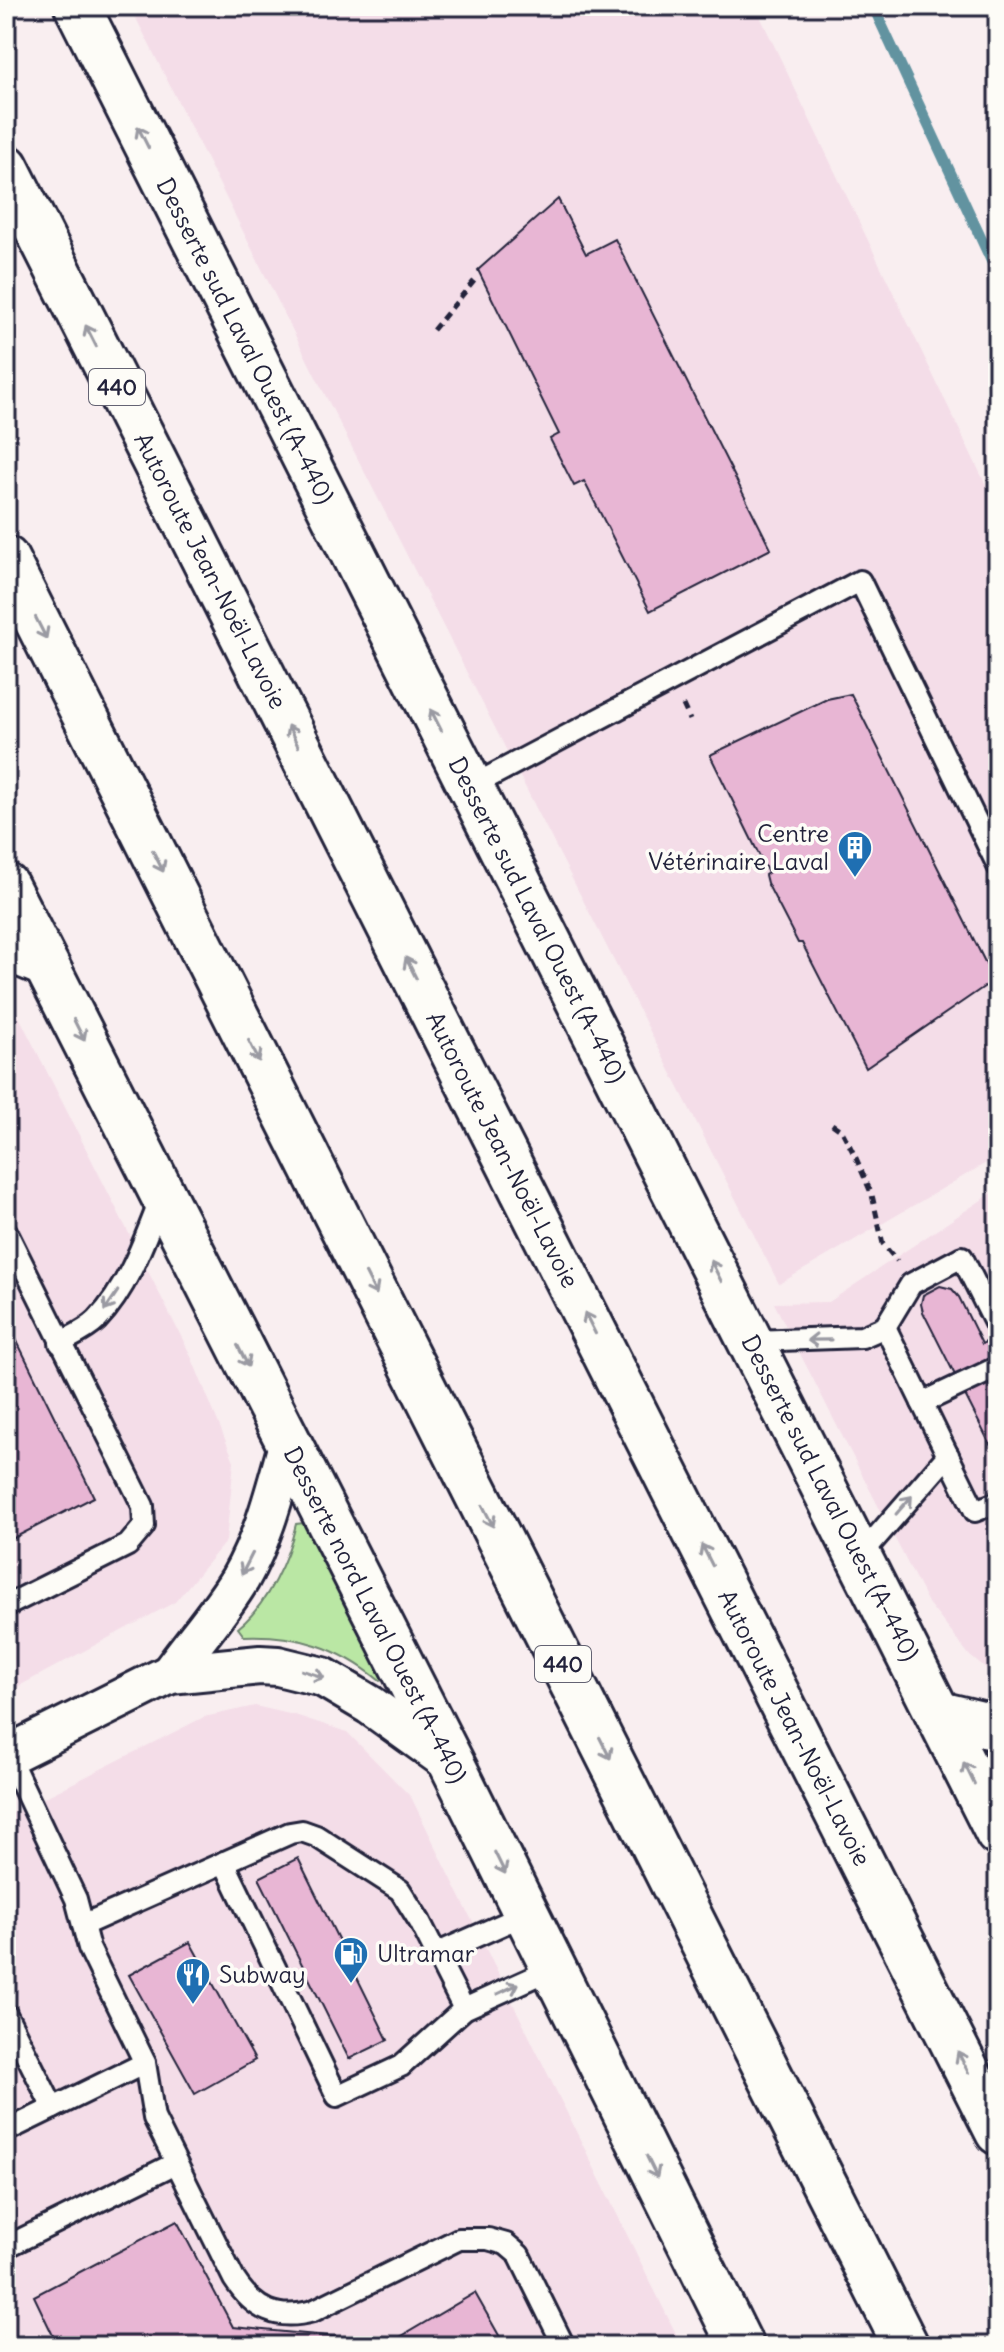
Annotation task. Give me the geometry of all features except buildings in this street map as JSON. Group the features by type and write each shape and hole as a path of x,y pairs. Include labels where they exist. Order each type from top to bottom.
{"main road":[{"name":"Desserte sud Laval Ouest (A-440)","path":"77,6 998,1833"},
{"name":"Autoroute Jean-Noël-Lavoie","path":"6,167 998,2132"},
{"name":"440","path":"6,559 906,2346"},
{"name":"Desserte nord Laval Ouest (A-440)","path":"6,886 452,1764 741,2346"},
{"path":"939,1714 998,1728"}],"street":[{"path":"170,1674 229,1594 249,1561 267,1521 288,1445"},
{"path":"7,1756 170,1674 248,1665 278,1666 311,1674 342,1687 452,1764"}],"lane":[{"path":"470,787 860,581 998,866"},
{"path":"6,961 54,981"},
{"path":"60,1343 96,1321 105,1310 143,1244 162,1195"},
{"path":"6,1231 143,1506 144,1526 128,1545 6,1606"},
{"path":"751,1341 862,1337 885,1327 911,1284 962,1257 998,1329"},
{"path":"885,1327 975,1511 998,1502"},
{"path":"922,1403 998,1367"},
{"path":"860,1556 948,1455"},
{"path":"7,1756 76,1899 89,1948 145,2063 154,2118 245,2296 278,2315 296,2316 313,2311 459,2239 488,2239 506,2244 519,2255 564,2346"},
{"path":"83,1925 290,1833 302,1831 316,1836 400,1890 464,2009"},
{"path":"224,1862 337,2096 401,2066 464,2009 552,1969"},
{"path":"436,1954 526,1914"},
{"path":"6,2014 53,2108"},
{"path":"6,2131 145,2063"},
{"path":"6,2247 176,2163"}],"path":[{"path":"433,330 475,280"},
{"path":"682,704 690,720"},
{"path":"832,1124 842,1131 866,1182 883,1244 911,1284"}],"shaded area":[{"path":"130,6 755,6 998,510 998,1156 779,1284"},
{"path":"6,991 190,1354 234,1461 226,1541 175,1602 6,1693"},
{"path":"998,1189 998,1679 970,1656 928,1603 774,1303 829,1302"},
{"path":"255,1706 347,1732 411,1797 682,2346 6,2346 6,1817 204,1717"}],"green space":[{"path":"304,1523 383,1680 333,1651 299,1640 244,1636 238,1628 267,1594 288,1552 296,1524"}],"waterway":[{"path":"873,6 998,275"}],"place":[{"name":"Centre Vétérinaire Laval","path":"855,879"},
{"name":"Ultramar","path":"351,1985"},
{"name":"Subway","path":"193,2006"}]}
